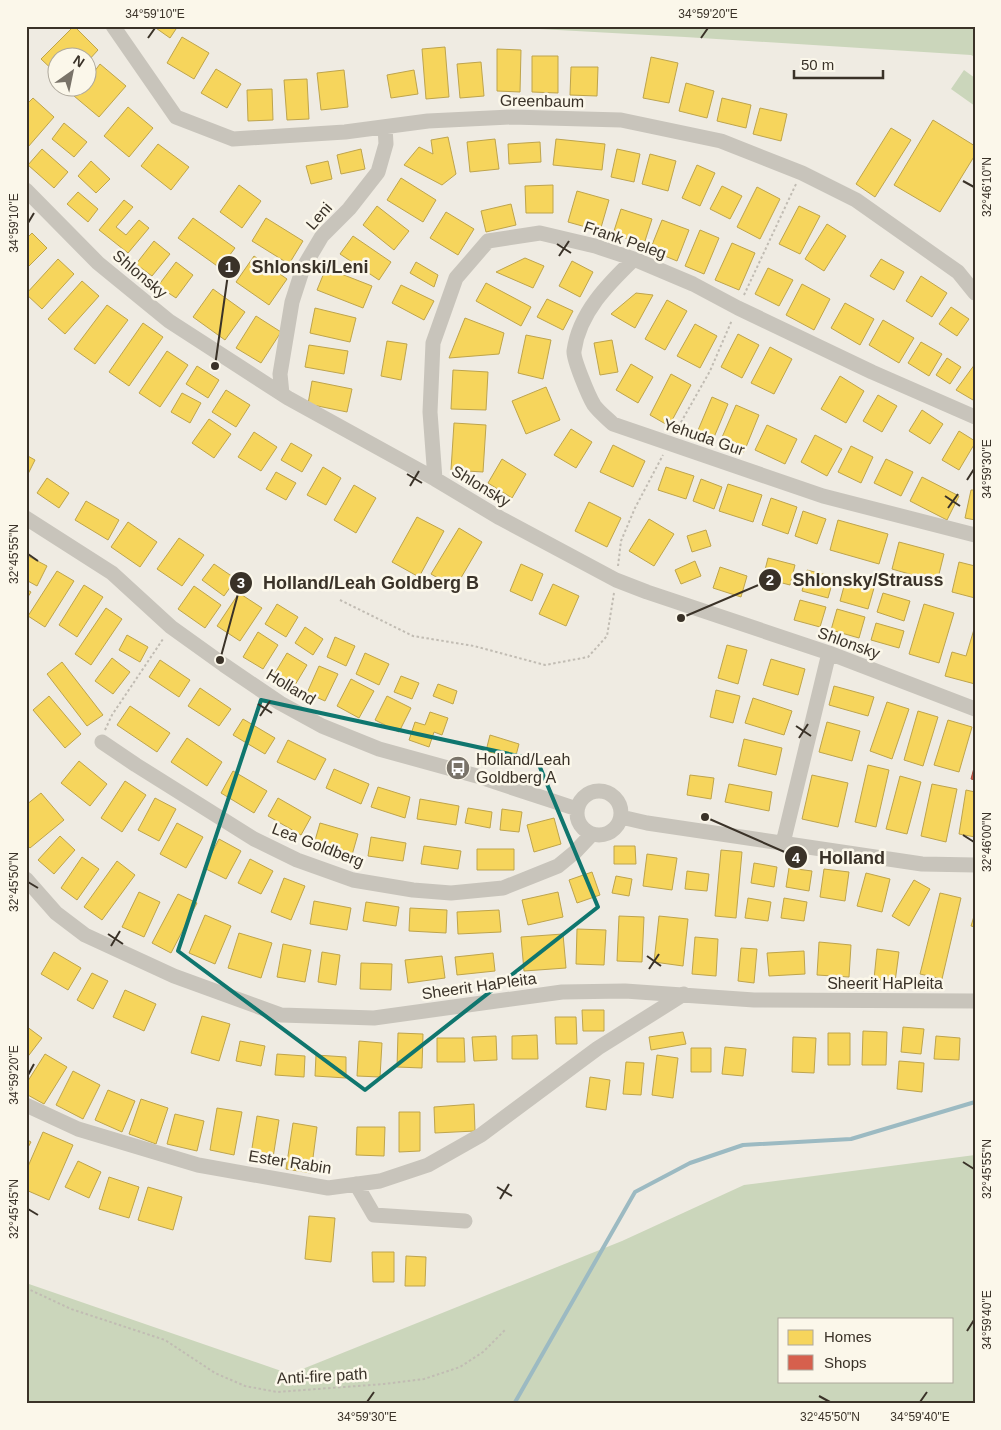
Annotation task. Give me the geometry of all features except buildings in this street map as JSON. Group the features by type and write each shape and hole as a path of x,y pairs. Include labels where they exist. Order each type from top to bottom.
{"street":[{"name":"Greenbaum","path":"114,26 176,117 233,139 345,132 428,121 510,117 621,120 721,140 802,173 856,200 958,272 975,293"},
{"name":"Leni","path":"282,394 280,374 292,302 303,268 322,236 349,208 378,172 386,144 385,127"},
{"name":"Shlonsky","path":"26,190 98,263 169,322 282,394 435,479 500,518 616,580 829,654 975,709"},
{"name":"Frank Peleg","path":"435,479 430,412 433,343 456,278 488,241 540,233 595,246 634,259 693,284 738,308 872,372 975,416"},
{"name":"Yehuda Gur","path":"634,259 595,300 580,328 573,353 594,405 614,424 823,496 975,535"},
{"name":"Holland","path":"26,518 112,573 171,627 224,666 280,703 322,726 379,750 477,776 577,809"},
{"path":"783,843 829,654"},
{"name":"Lea Goldberg","path":"102,742 254,839 297,860 354,880 413,890 451,893 503,888 558,866 592,834"},
{"path":"602,791 618,801 620,817 618,823 610,832 592,834 582,827 578,821 577,809 580,801 587,794 602,791"},
{"path":"620,817 647,823 922,864 975,864"},
{"name":"Sheerit HaPleita","path":"26,878 56,913 85,936 174,976 281,1015 374,1018 562,992 625,991 754,1000 975,1001"},
{"name":"Ester Rabin","path":"26,1105 78,1129 198,1165 328,1188 380,1181 428,1165 481,1135 598,1048 684,994"},
{"path":"356,1184 374,1216 465,1220"}],"path":[{"path":"340,600 413,636 474,646 545,666 588,657 607,636 621,541 635,508 710,371 802,173"},
{"path":"102,742 112,715 171,627"},
{"name":"Anti-fire path","path":"26,1288 71,1309 165,1340 215,1373 238,1383 277,1392 424,1379 460,1367 483,1352 506,1329"}],"highlighted area":[{"path":"261,700 537,760 598,907 365,1090 178,951"}],"green space":[{"path":"484,26 975,26 975,57 971,55"},
{"path":"964,70 975,78 975,106 951,89"},
{"path":"975,1155 975,1404 26,1404 26,1283 290,1374 622,1241 744,1185"}],"waterway":[{"path":"514,1404 635,1192 690,1163 743,1145 851,1139 975,1102"}],"place":[{"name":"Shlonski/Leni","path":"215,366"},
{"name":"Shlonsky/Strauss","path":"681,618"},
{"name":"Holland/Leah Goldberg B","path":"220,660"},
{"name":"Holland/Leah Goldberg A","path":"458,768"},
{"name":"Holland","path":"705,817"}]}
